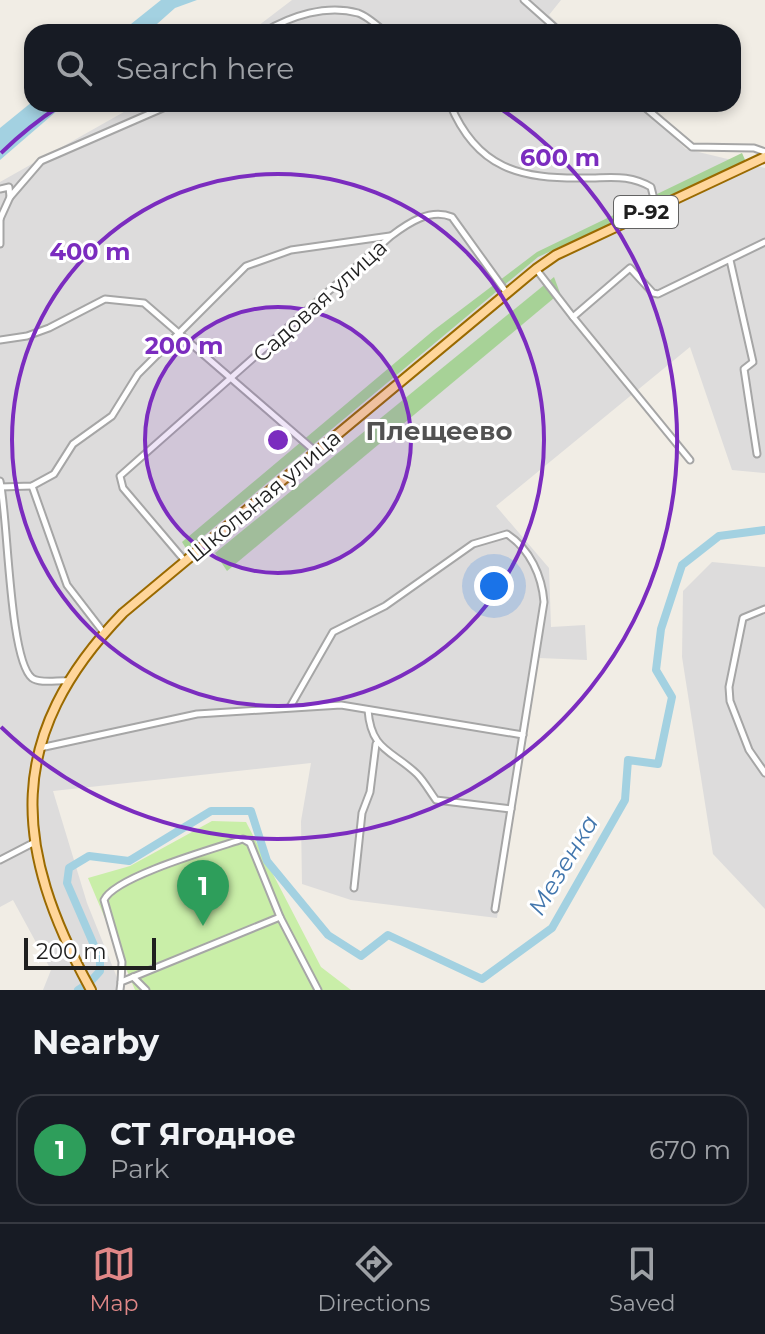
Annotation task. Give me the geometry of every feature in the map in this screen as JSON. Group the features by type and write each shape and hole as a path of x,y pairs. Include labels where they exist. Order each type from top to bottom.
{"main road":[{"name":"Р-92","path":"536,269 556,255 765,154"},
{"name":"Школьная улица","path":"104,633 536,269"},
{"name":"Р-92","path":"91,990 55,918 33,843 32,791 40,748 69,681 104,633"}],"street":[{"path":"524,0 551,24"},
{"path":"277,24 288,17 315,12 359,13 374,24"},
{"path":"0,244 3,208 41,161 77,149 95,137 153,112"},
{"path":"453,112 484,156 512,171 573,178 632,176 651,187 656,207"},
{"path":"650,112 692,147 754,148 765,154"},
{"path":"0,189 9,187 10,197"},
{"name":"Садовая улица","path":"185,562 123,488 120,476 391,236 412,221 447,214 456,221 506,292"},
{"path":"69,681 37,680 27,671 13,612 0,485 32,486 54,474 73,444 112,416 138,374 234,277 259,260 291,250 391,236"},
{"path":"573,317 630,268 653,293 658,294 765,242"},
{"path":"730,260 753,362 744,369 757,454"},
{"path":"536,269 690,460"},
{"path":"0,340 38,332 110,298 144,303 316,452"},
{"path":"32,486 67,585 104,633"},
{"path":"290,707 333,632 385,606 473,544 507,534 518,541 543,584 544,602 495,909"},
{"path":"765,609 743,618 729,687 738,727 765,773"},
{"path":"40,748 197,714 290,707 317,709 341,705 523,735"},
{"path":"354,888 362,813 370,792 376,743 368,710"},
{"path":"376,743 418,775 436,800 511,809"},
{"path":"120,990 122,962 104,900 109,892 129,881 243,839 250,843 280,917 318,990"},
{"path":"0,860 33,843"},
{"path":"121,982 280,917"},
{"path":"132,977 146,990"}],"shaded area":[{"path":"292,0 561,0 549,15 558,24 260,24"},
{"path":"124,112 648,112 686,149 765,168 765,473 732,470 690,347 496,506 549,568 551,627 585,625 587,660 539,658 497,918 351,900 302,884 301,821 311,763 53,791 87,903 122,990 43,990 51,970 13,900 0,907 0,182"},
{"path":"712,562 765,567 765,909 713,854 682,657 683,591"}],"green space":[{"path":"742,153 746,162 538,257 187,550 182,542 434,330 537,252"},
{"path":"554,277 560,293 227,571 215,553"},
{"path":"212,821 246,822 321,967 351,990 135,990 88,878 130,866"}],"water":[{"path":"161,0 197,0 175,8 157,24 131,24"},
{"path":"24,108 24,112 56,112 0,160 0,128"}],"waterway":[{"name":"Мезенка","path":"91,981 100,971 100,959 67,883 69,868 89,856 129,861 211,811 251,811 267,861 328,935 361,956 388,935 482,979 552,928 625,800 628,760 658,764 672,697 656,670 661,629 682,565 719,536 765,530"},
{"name":"Мезенка","path":"78,990 84,986"}],"place":[{"name":"СТ Ягодное","path":"203,926"}],"district":[{"name":"Плещеево","path":"439,431"}]}
